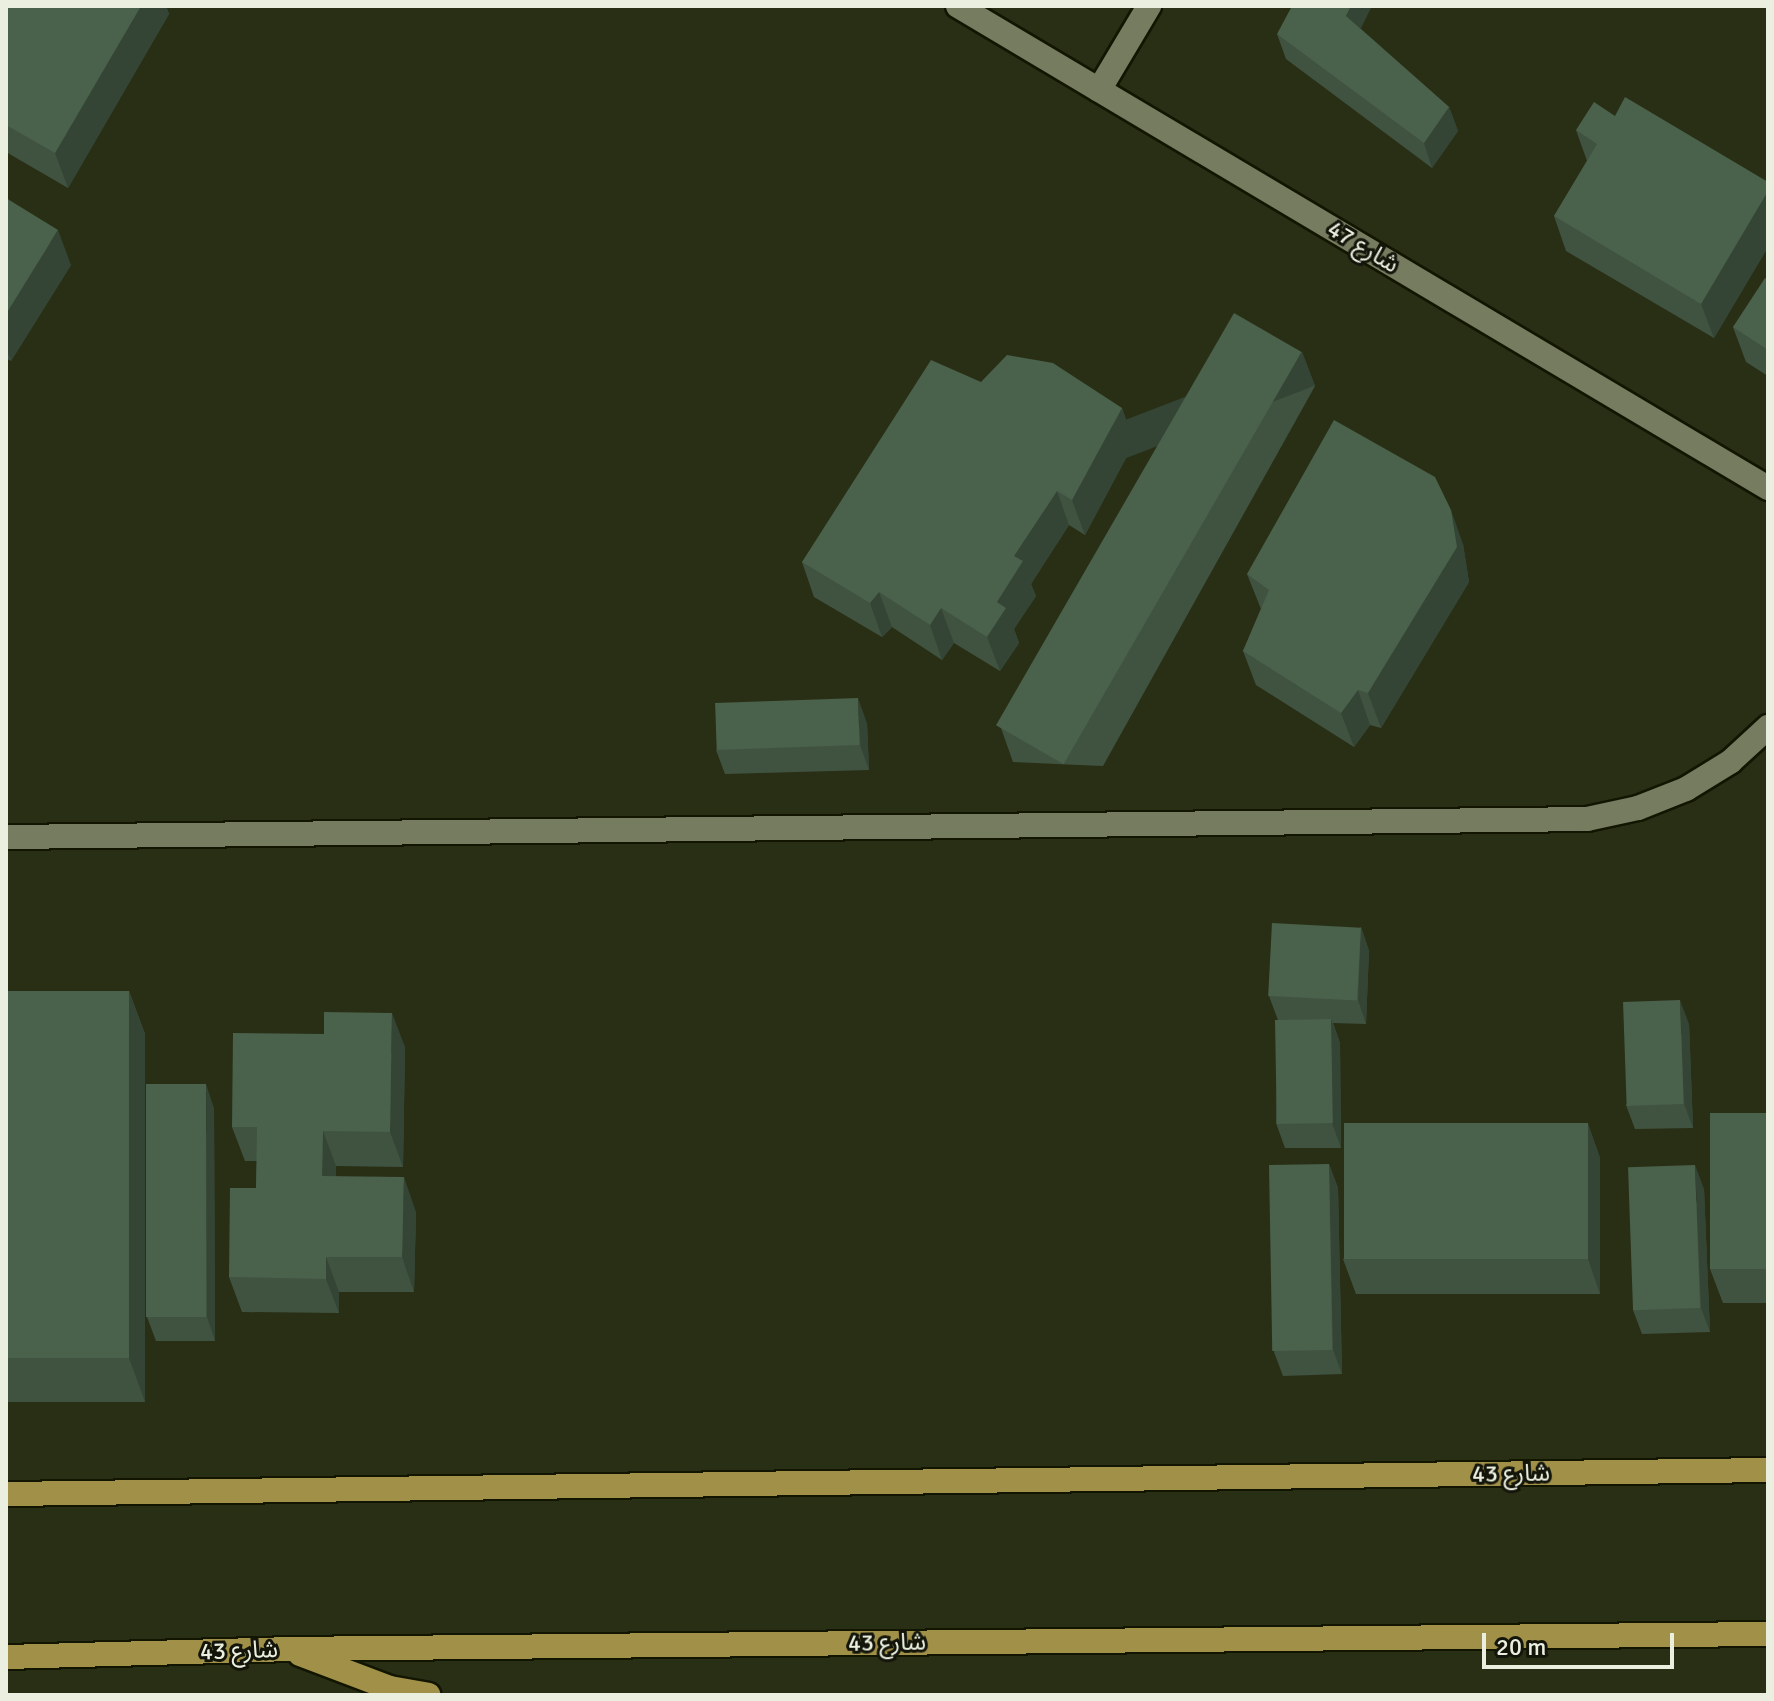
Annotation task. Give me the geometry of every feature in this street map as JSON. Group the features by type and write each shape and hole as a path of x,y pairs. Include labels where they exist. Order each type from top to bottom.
{"main road":[{"name":"شارع 43","path":"6,1494 1768,1470"},
{"name":"شارع 43","path":"6,1657 286,1649 1768,1634"},
{"path":"286,1649 390,1688 428,1695"}],"street":[{"name":"شارع 47","path":"958,6 1768,488"},
{"path":"1099,90 1149,6"},
{"path":"6,837 1587,819 1638,808 1686,789 1730,762 1768,727"}],"building":[{"path":"6,6 141,6 55,153 6,125"},
{"path":"1292,6 1351,6 1346,16 1449,107 1424,143 1277,34"},
{"path":"1625,97 1768,182 1768,191 1701,304 1554,216 1597,144 1576,130 1594,102 1615,116"},
{"path":"6,198 58,230 6,314"},
{"path":"1765,278 1768,280 1768,350 1733,327"},
{"path":"1234,313 1302,352 1064,764 996,725"},
{"path":"1007,355 1053,363 1122,408 1072,500 1057,491 1014,556 1023,561 997,602 1006,608 987,637 941,608 930,625 879,592 870,603 802,562 931,360 981,382"},
{"path":"1334,420 1435,477 1451,510 1457,547 1368,693 1358,690 1341,713 1243,651 1269,590 1247,574"},
{"path":"858,698 860,745 717,750 715,703"},
{"path":"1272,923 1361,928 1357,1001 1268,996"},
{"path":"6,991 129,991 129,1358 6,1358"},
{"path":"1680,1000 1684,1104 1627,1106 1623,1002"},
{"path":"324,1012 392,1013 390,1132 323,1131 322,1176 404,1177 402,1257 326,1257 326,1279 229,1277 230,1188 256,1188 257,1127 232,1127 233,1033 324,1034"},
{"path":"1331,1019 1333,1123 1277,1124 1275,1020"},
{"path":"146,1084 206,1084 206,1317 146,1317"},
{"path":"1710,1113 1768,1113 1768,1269 1710,1269"},
{"path":"1344,1123 1588,1123 1588,1259 1344,1259"},
{"path":"1329,1164 1332,1350 1272,1351 1269,1165"},
{"path":"1695,1165 1700,1308 1633,1310 1628,1167"}]}
